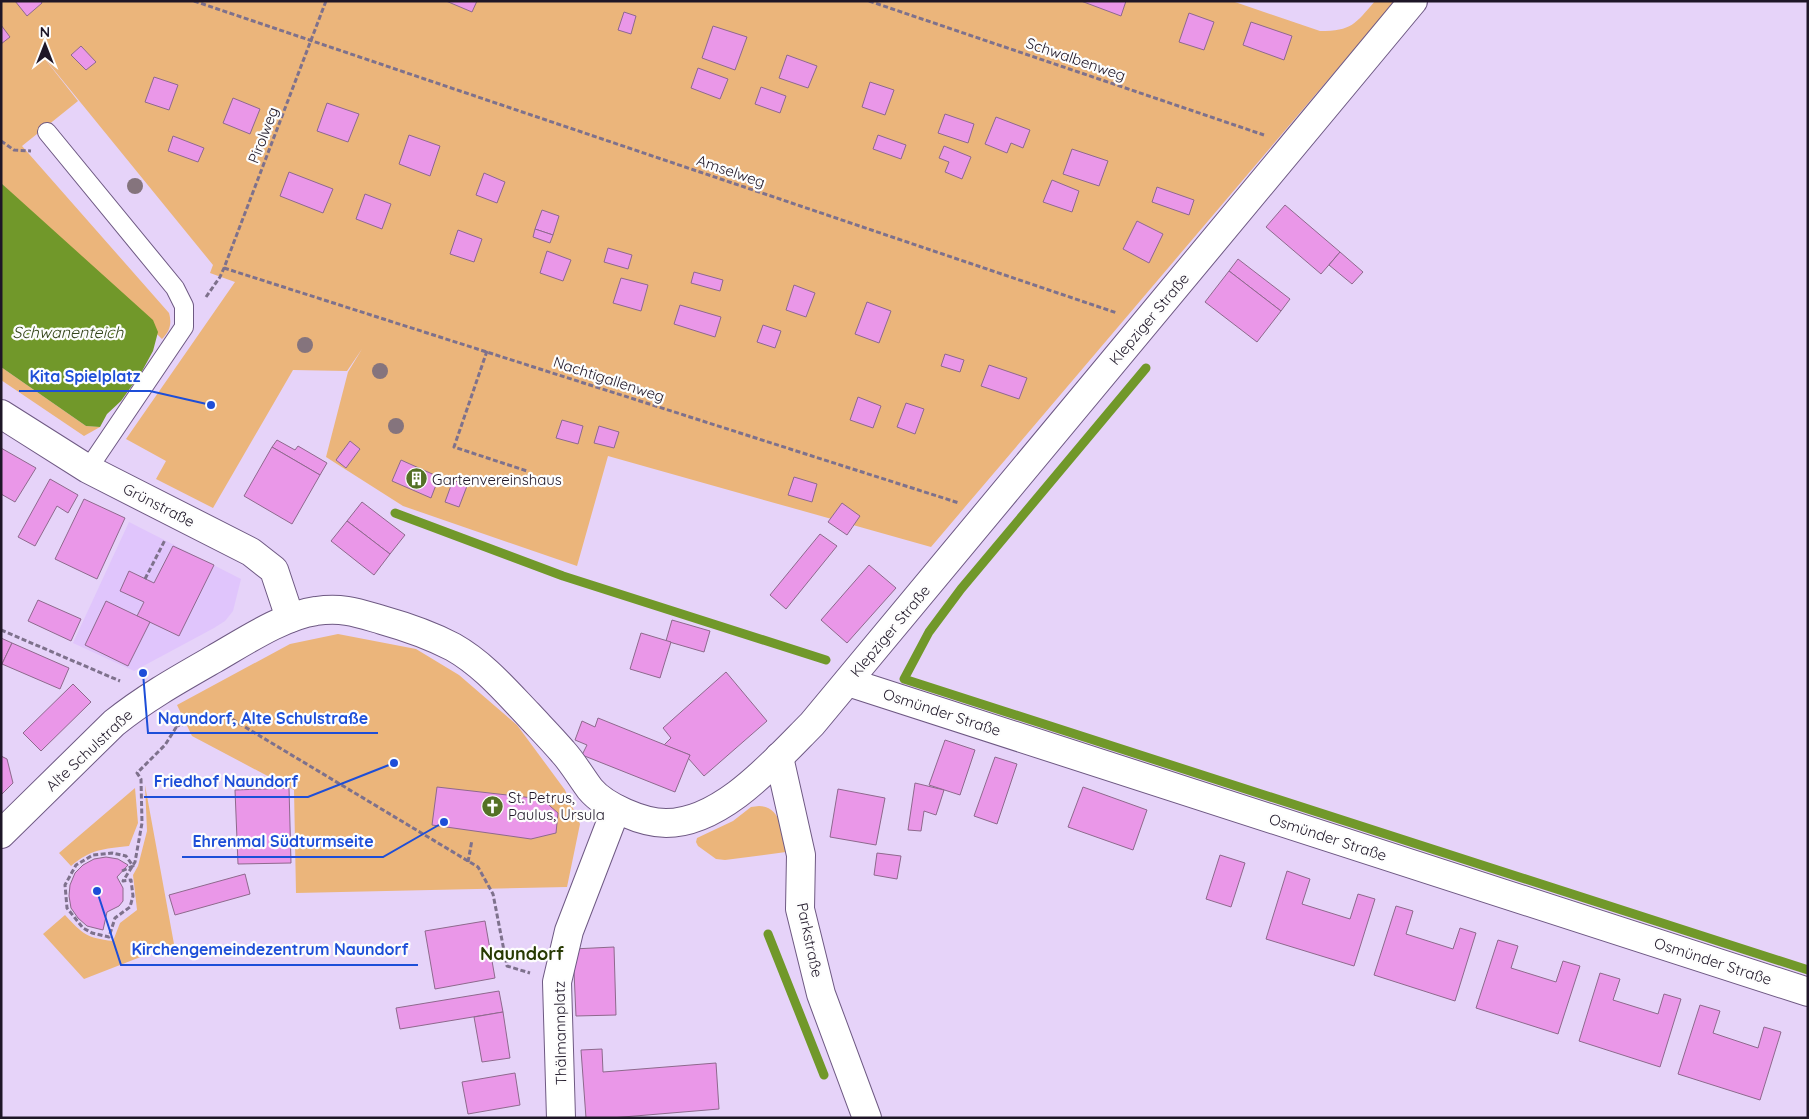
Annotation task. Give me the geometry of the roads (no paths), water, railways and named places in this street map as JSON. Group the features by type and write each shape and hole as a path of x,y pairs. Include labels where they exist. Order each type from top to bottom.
{"street":[{"name":"Klepziger Straße","path":"290,618 315,611 345,609 413,628 455,648 493,676 563,752 592,791 616,809 640,819 666,823 690,819 713,811 745,789 812,724 1413,1"},
{"name":"Grünstraße","path":"1,414 88,469 251,552 274,570 290,618"},
{"name":"Alte Schulstraße","path":"1,834 114,723 131,709 157,691 252,637 290,618"},
{"name":"Osmünder Straße","path":"848,682 1808,992"},
{"name":"Parkstraße","path":"779,757 801,855 800,909 821,994 867,1118"},
{"name":"Thälmannplatz","path":"561,1118 557,982 569,931 616,809"}],"lane":[{"path":"47,132 174,288 184,306 184,327 88,469"}],"water":[{"name":"Schwanenteich","path":"1,183 153,320 158,332 153,351 141,373 121,401 107,414 100,427 86,426 1,367"}],"waterway":[{"path":"1146,368 961,589 929,632 904,679 1808,970"},
{"path":"395,513 563,576 826,660"},
{"path":"768,934 824,1075"}],"place":[{"name":"Kita Spielplatz","path":"211,405"},
{"name":"Gartenvereinshaus","path":"416,479"},
{"name":"Naundorf, Alte Schulstraße","path":"143,673"},
{"name":"Friedhof Naundorf","path":"394,763"},
{"name":"St. Petrus, Paulus, Ursula","path":"492,806"},
{"name":"Ehrenmal Südturmseite","path":"444,822"},
{"name":"Kirchengemeindezentrum Naundorf","path":"97,891"}],"district":[{"name":"Naundorf","path":"522,953"}]}
